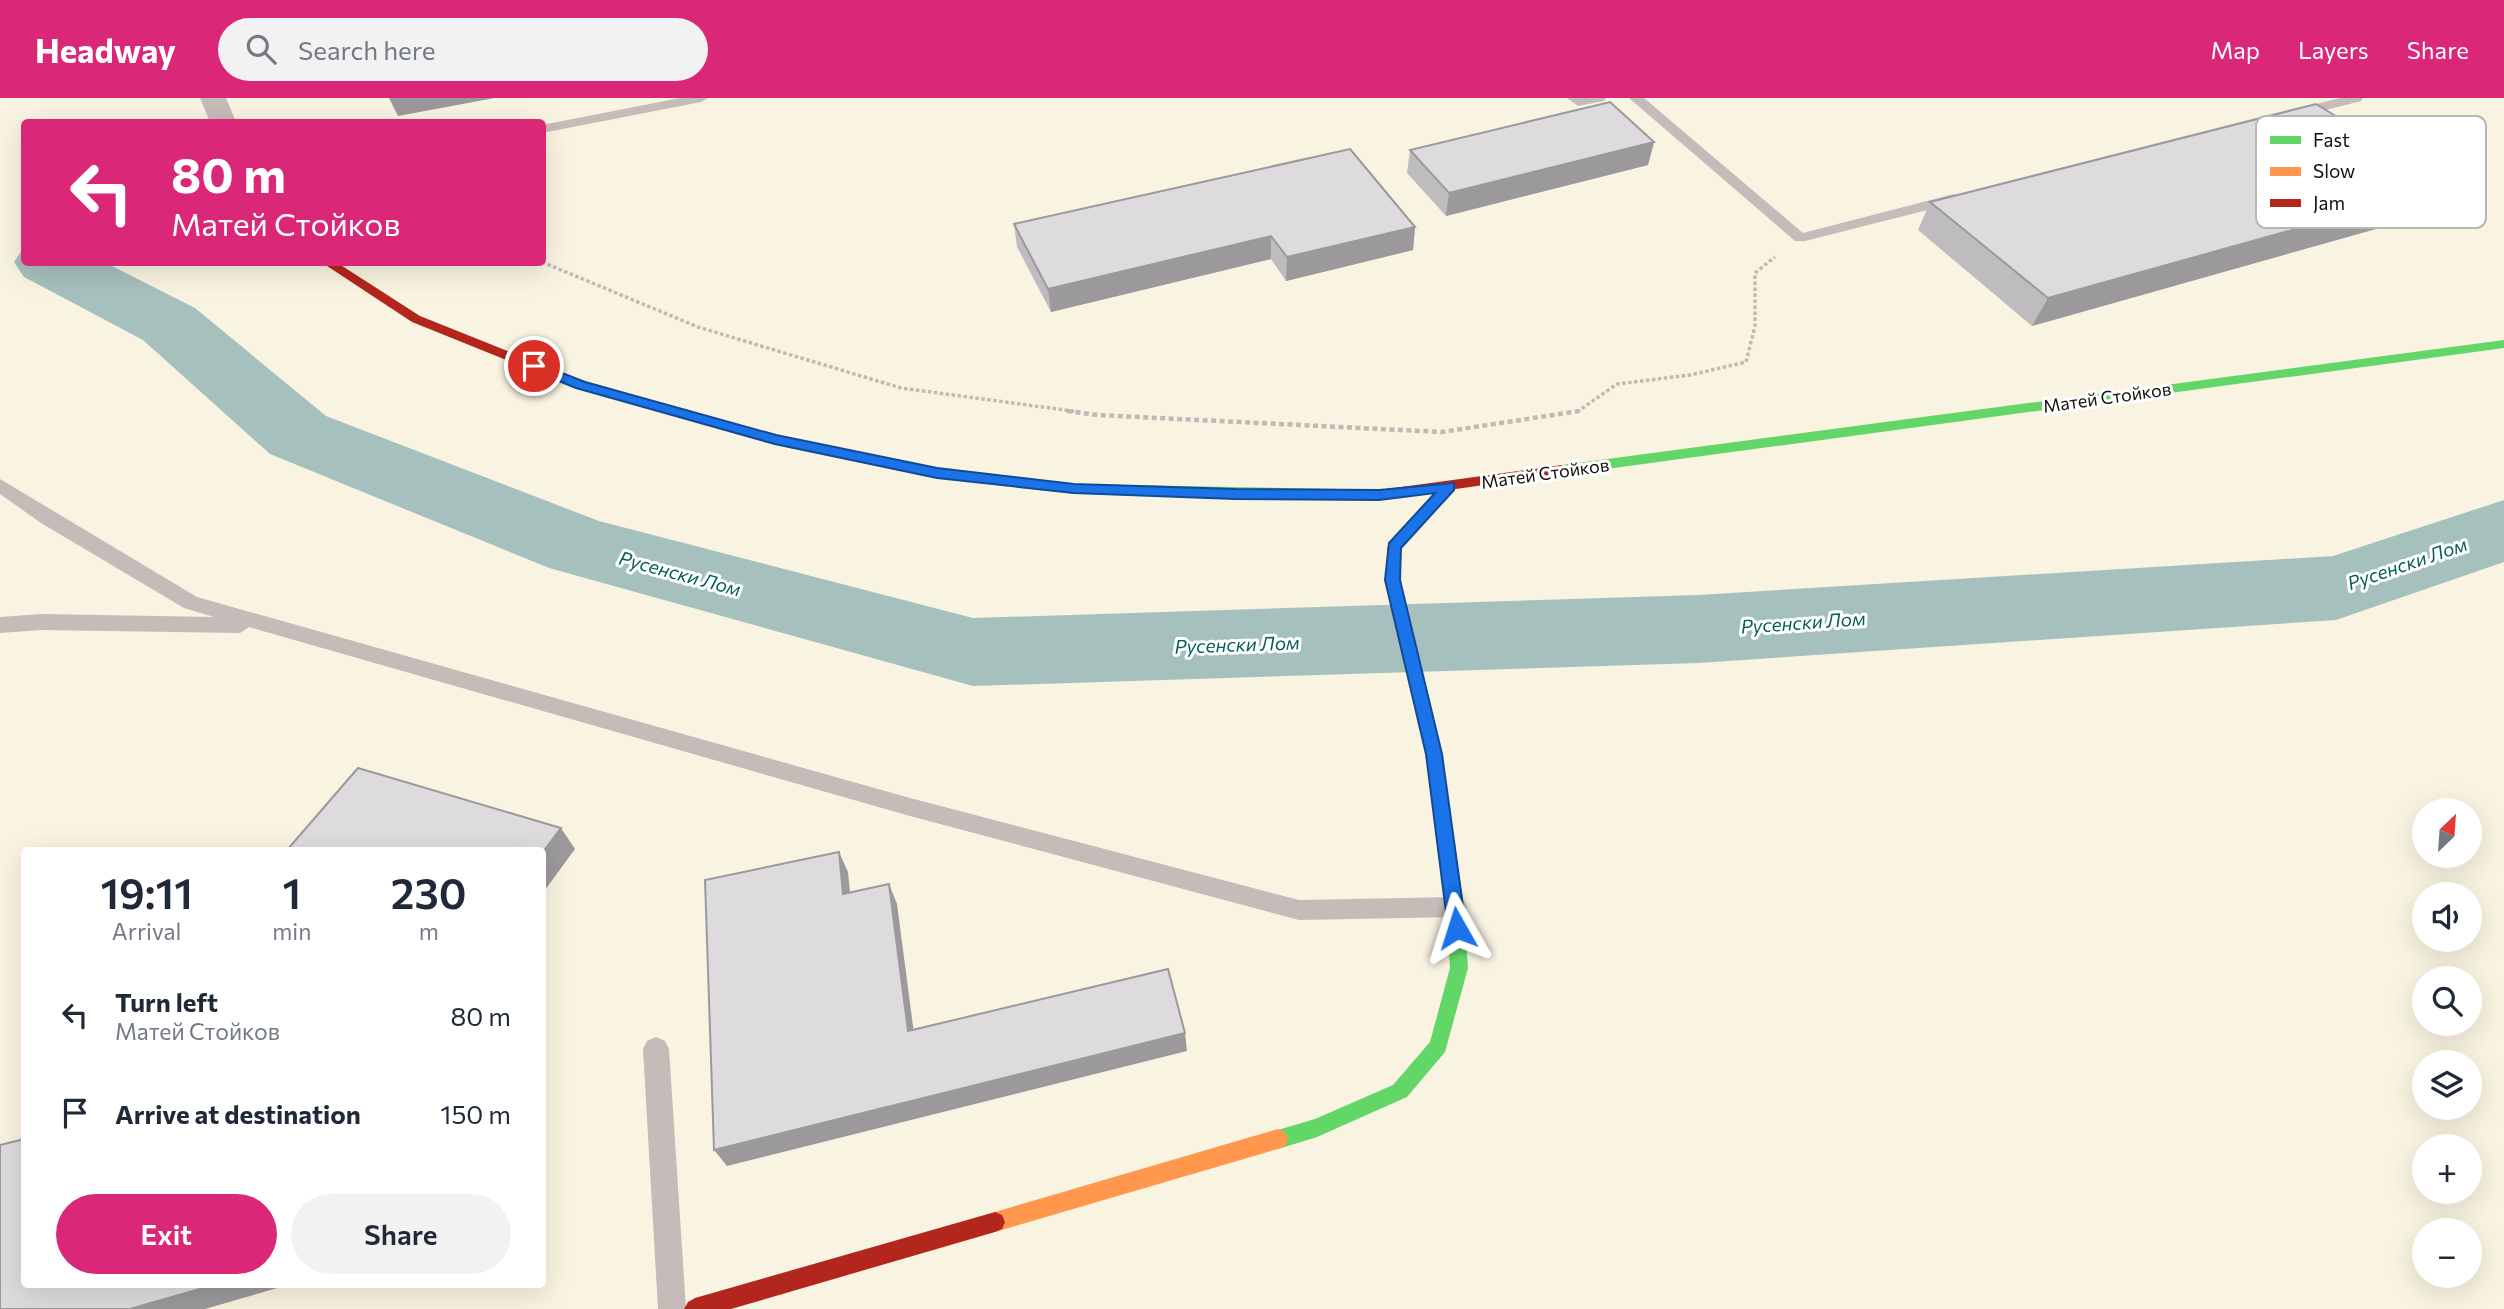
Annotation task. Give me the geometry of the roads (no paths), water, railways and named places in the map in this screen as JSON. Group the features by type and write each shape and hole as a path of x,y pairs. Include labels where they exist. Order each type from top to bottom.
{"street":[{"path":"213,98 222,119"},
{"name":"Матей Стойков","path":"333,266 416,319 580,385 775,440 937,473 1074,489 1379,495 2504,344"},
{"path":"695,1309 1317,1128 1400,1091 1438,1046 1460,968 1455,907 1434,754 1393,580 1394,547 1450,486"}],"lane":[{"path":"546,128 701,98"},
{"path":"1574,98 1578,102 1599,98"},
{"path":"1636,98 1800,237 1963,197"},
{"path":"2283,116 2356,98"},
{"path":"0,485 48,518 191,603 910,807 1299,910 1455,907"},
{"path":"0,625 41,622 271,625"},
{"path":"656,1049 672,1309"}],"waterway":[{"name":"Русенски Лом","path":"57,266 169,324 298,435 579,546 973,652 1698,629 2336,588 2504,530"}]}
